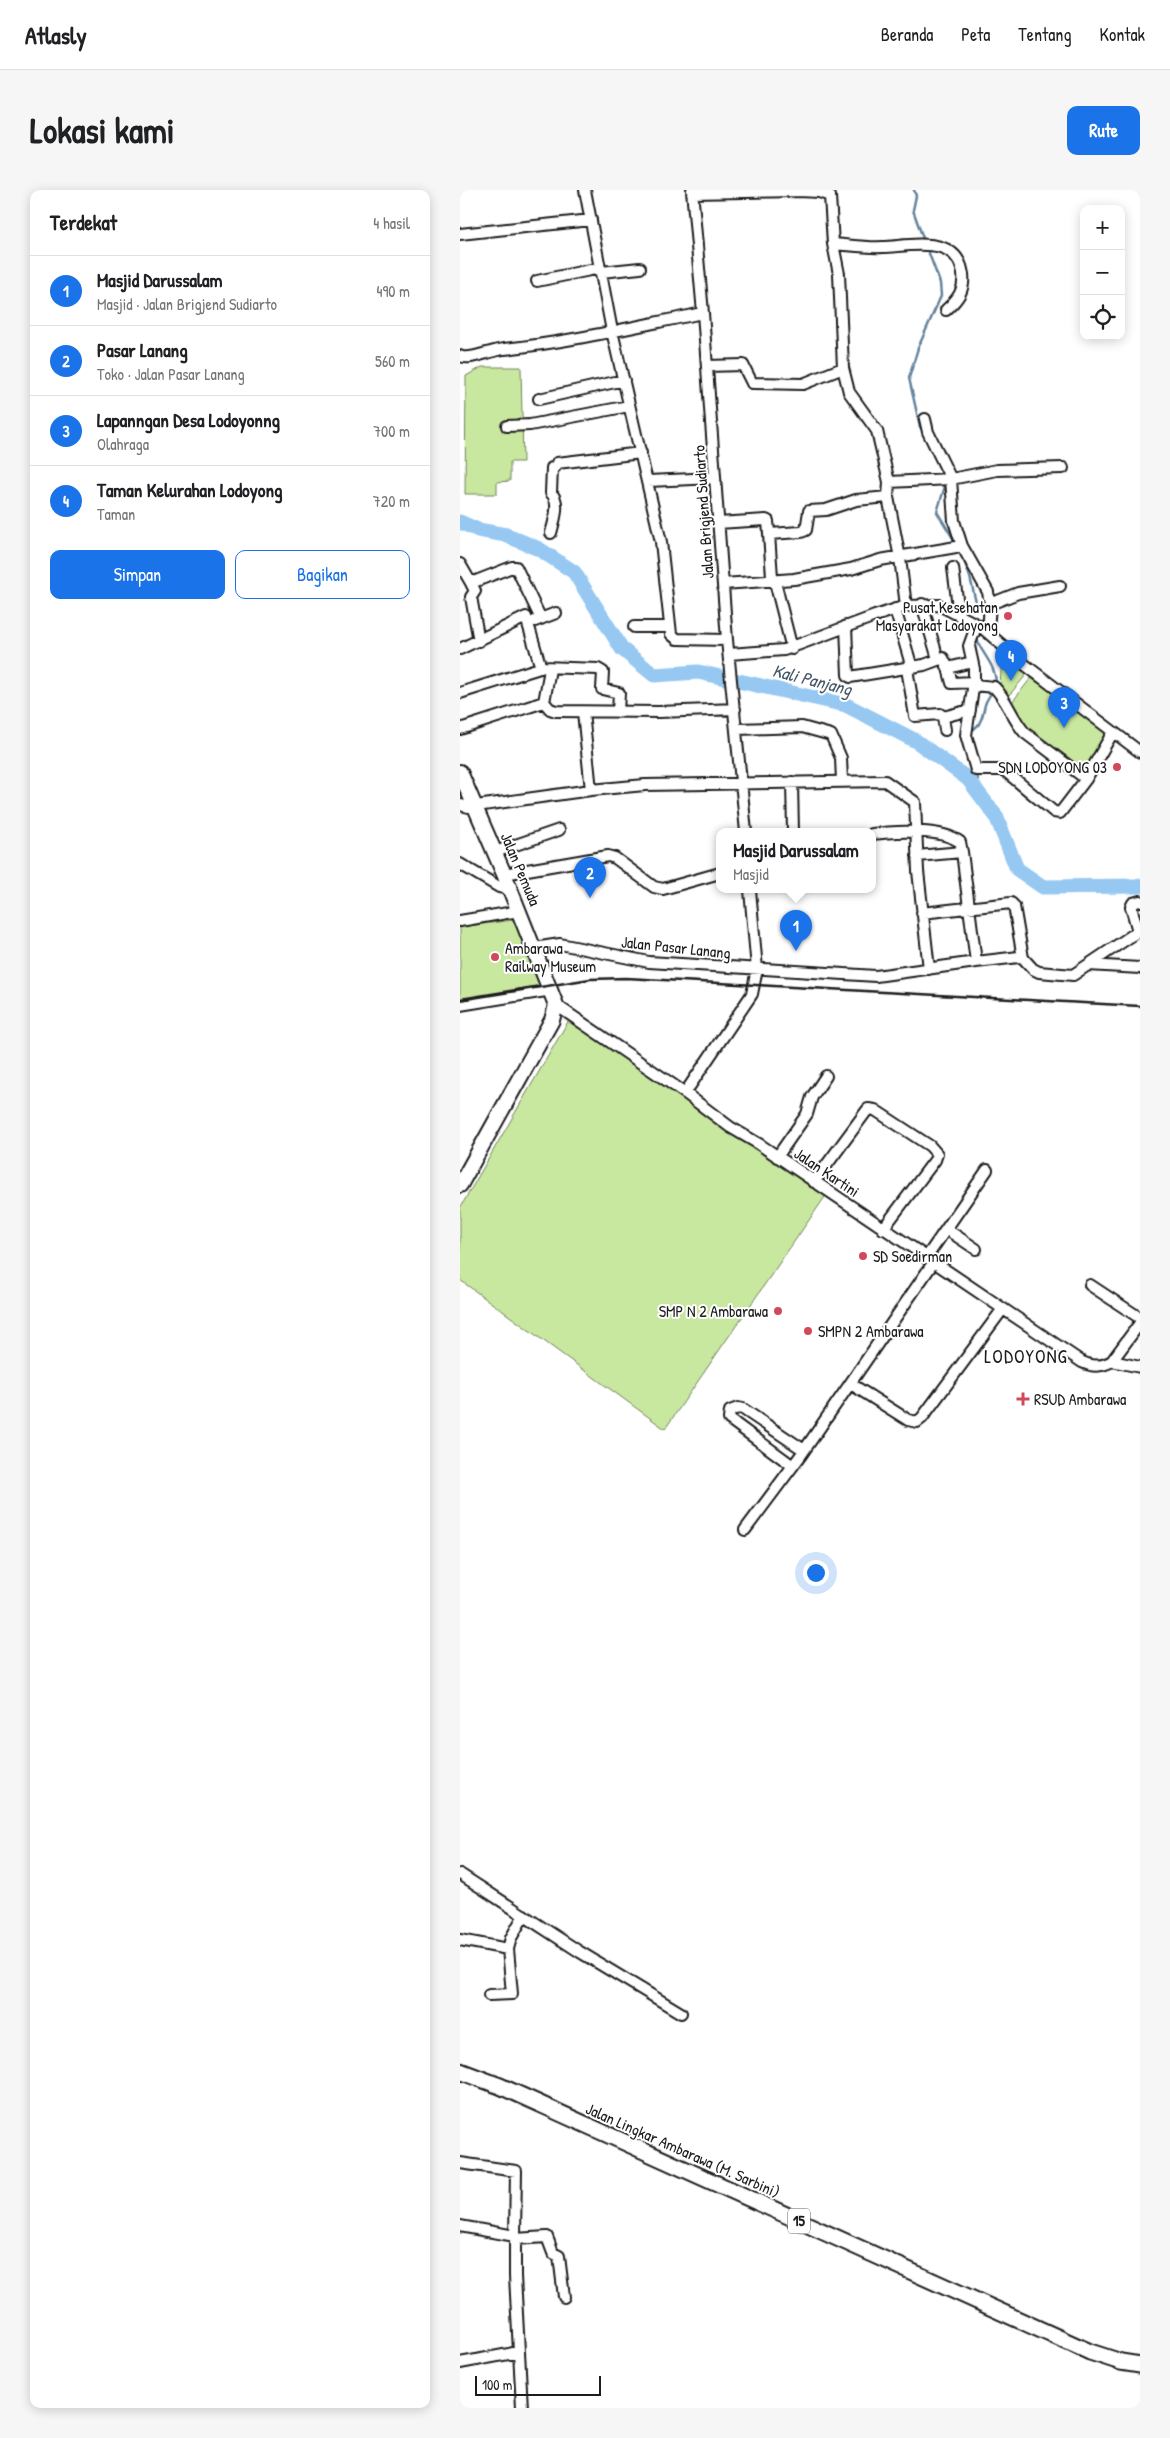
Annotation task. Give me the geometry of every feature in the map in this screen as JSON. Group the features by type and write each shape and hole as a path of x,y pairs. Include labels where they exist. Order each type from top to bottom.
{"highway":[{"name":"Jalan Lingkar Ambarawa (M. Sarbini)","path":"460,2071 508,2090 1090,2352 1121,2362 1140,2365"}],"main road":[{"name":"Jalan Pemuda","path":"460,772 550,985 556,1005"},
{"path":"460,1185 552,1020 556,1005"}],"street":[{"path":"586,190 612,331 648,481 662,552 671,634 677,639 727,640"},
{"path":"692,192 831,192 833,244 839,274 842,368 849,392 877,431 889,482 888,497 900,558 901,608 915,716 940,714 943,717 970,710"},
{"name":"Jalan Brigjend Sudiarto","path":"692,192 708,366 727,640 735,705 746,828"},
{"path":"460,234 591,220"},
{"path":"833,244 881,247 933,244 949,250 958,258 964,282 956,300 946,310"},
{"path":"537,281 600,270 640,268"},
{"path":"460,356 466,358 493,350 612,331 703,313"},
{"path":"708,366 740,364 745,367 752,383 777,385 803,384 842,368"},
{"path":"540,400 624,380"},
{"path":"506,426 530,426 629,406"},
{"path":"925,419 928,432 951,479 954,521 962,546 974,570 986,585 990,604 982,628 969,646 974,684 966,735 976,770 1004,770 1057,813 1062,811 1086,778 1112,732"},
{"path":"551,533 556,514 555,497 551,493 552,468 557,463 640,454"},
{"path":"889,482 951,479 997,470 1063,468"},
{"path":"648,481 715,478"},
{"path":"769,534 806,530 809,511 826,510 856,500 888,497"},
{"path":"718,523 766,520 768,522 772,578 775,582 792,648"},
{"path":"723,584 775,582 834,573 880,560 962,546"},
{"path":"460,564 475,591 471,597 479,641"},
{"path":"471,583 516,567 541,619"},
{"path":"953,568 959,614"},
{"path":"990,604 1018,593 1060,586"},
{"path":"922,604 938,659"},
{"path":"729,654 792,648 846,626 901,608 922,604 939,605 982,628 1024,664 1140,752"},
{"path":"530,624 556,613"},
{"path":"460,650 526,618 530,624 545,669 544,702 550,709 556,711 618,712 735,705"},
{"path":"846,626 848,675 850,678 910,668 943,658 952,683 974,684 997,690 1025,733 1086,778"},
{"path":"634,627 670,627"},
{"path":"948,668 972,662"},
{"path":"460,693 545,669 602,670 602,688 619,693 618,712"},
{"path":"460,729 544,702"},
{"path":"583,712 591,790"},
{"path":"943,717 945,730"},
{"path":"737,729 802,728 831,735 841,758 842,781"},
{"path":"460,805 475,806 591,790 645,785 886,781 912,798 916,808 915,832 929,969"},
{"path":"792,782 793,828"},
{"path":"495,852 559,830"},
{"path":"876,834 915,832 949,836 957,840 962,852 976,962"},
{"path":"917,856 962,852"},
{"path":"504,874 608,856 614,858 654,887 663,890 716,874"},
{"path":"460,864 498,887 510,889"},
{"path":"685,1093 749,1000 755,984 757,969 750,893"},
{"path":"922,913 1007,902 1013,904 1023,958 1033,969 1039,972 1064,976 1072,975 1139,931 1130,907 1140,901"},
{"path":"460,921 519,911"},
{"name":"Jalan Pasar Lanang","path":"534,948 560,944 649,962 876,976 1015,956 1023,958"},
{"path":"1088,965 1140,968"},
{"path":"460,1005 550,985"},
{"name":"Jalan Kartini","path":"556,1005 685,1093 730,1127 1082,1362 1096,1366 1105,1365 1112,1361"},
{"path":"777,1157 807,1114 812,1097 826,1076"},
{"path":"814,1182 868,1109 875,1110 930,1146 935,1150 936,1160 883,1229"},
{"path":"745,1530 851,1384 929,1261 946,1229 987,1170"},
{"path":"946,1229 976,1249"},
{"path":"1090,1285 1140,1318"},
{"path":"851,1384 908,1420 918,1422 1002,1310"},
{"path":"1140,1323 1112,1361 1140,1366"},
{"path":"793,1466 728,1419 730,1411 738,1408 743,1409 804,1450"},
{"path":"460,1874 605,1968 681,2013"},
{"path":"489,1995 512,1994 508,1950 511,1938 524,1915"},
{"path":"460,1940 508,1950"},
{"path":"460,2163 516,2171 515,2238 518,2352 522,2408"},
{"path":"460,2226 515,2238 547,2237 553,2253 559,2256 564,2298"},
{"path":"460,2363 518,2352"}],"green space":[{"path":"482,367 521,367 523,462 510,462 510,481 497,482 497,494 465,494 466,376"},
{"path":"1019,668 1027,674 1006,699 1000,687 1001,670"},
{"path":"1031,678 1107,732 1083,774 1021,724 1009,706"},
{"name":"Ambarawa Railway Museum","path":"513,920 545,988 460,1002 460,927"},
{"path":"570,1018 827,1194 665,1429 460,1280 460,1208"}],"waterway":[{"path":"914,190 916,196 913,210 924,241"},
{"path":"924,432 920,427 909,378 918,348 941,296 940,283 927,248"},
{"path":"946,483 937,512 956,543"},
{"name":"Kali Panjang","path":"460,522 478,530 506,535 539,549 574,572 622,649 654,675 698,672 846,705 916,741 968,779 996,816 1017,869 1043,887 1140,886"},
{"path":"962,555 970,577 977,607 986,615"},
{"path":"977,636 980,646 993,670 996,685"},
{"path":"970,733 979,724 985,704 994,690"},
{"path":"975,789 978,782 977,772"}],"railway":[{"path":"460,1000 590,979 626,978 1140,1006"}],"place":[{"name":"Pusat Kesehatan Masyarakat Lodoyong","path":"1008,616"},
{"name":"Taman Kelurahan Lodoyong","path":"1011,681"},
{"name":"Lapanngan Desa Lodoyonng","path":"1064,728"},
{"name":"SDN LODOYONG 03","path":"1117,767"},
{"name":"Pasar Lanang","path":"590,898"},
{"name":"Masjid Darussalam","path":"796,951"},
{"name":"Ambarawa Railway Museum","path":"495,957"},
{"name":"SD Soedirman","path":"863,1256"},
{"name":"SMP N 2 Ambarawa","path":"778,1311"},
{"name":"SMPN 2 Ambarawa","path":"808,1331"},
{"name":"RSUD Ambarawa","path":"1023,1399"}],"district":[{"name":"LODOYONG","path":"1026,1356"}]}
